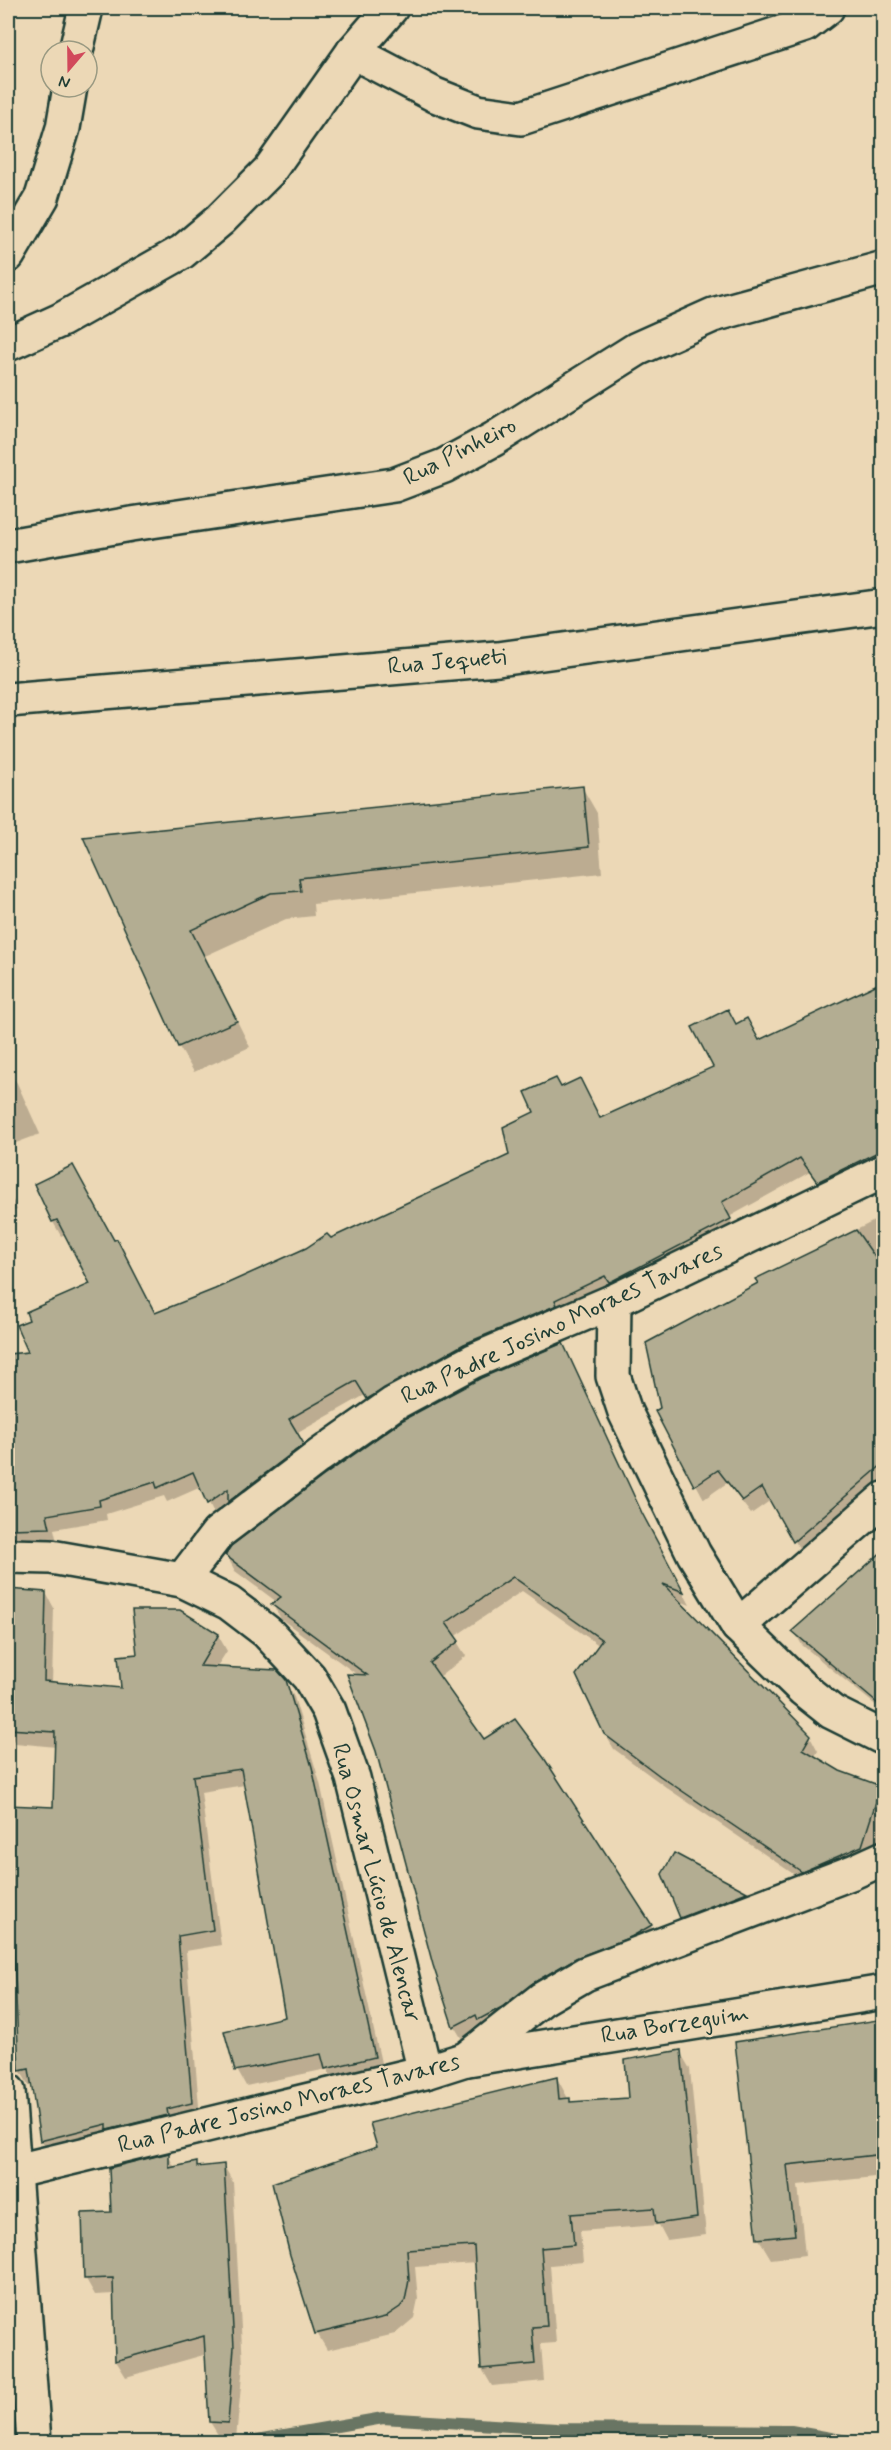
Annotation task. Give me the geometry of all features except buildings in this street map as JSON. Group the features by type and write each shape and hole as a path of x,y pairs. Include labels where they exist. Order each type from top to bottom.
{"street":[{"path":"79,39 86,8"},
{"path":"8,344 61,320 182,252 220,220 269,171 353,52 390,8"},
{"path":"353,52 435,96 478,112 521,118 805,25 827,8"},
{"path":"8,255 42,197 63,128 68,99"},
{"name":"Rua Pinheiro","path":"8,546 131,524 394,485 444,466 494,439 637,349 713,315 884,268"},
{"name":"Rua Jequeti","path":"8,700 498,659 884,606"},
{"name":"Rua Padre Josino Moraes Tavares","path":"182,1580 218,1533 319,1456 393,1404 473,1361 614,1301 884,1170"},
{"path":"614,1301 613,1376 625,1412 694,1554 738,1626 803,1689 832,1712 884,1738"},
{"path":"738,1626 884,1499"},
{"name":"Rua Osmar Lúcio de Alencar","path":"8,1556 51,1557 182,1580 229,1603 267,1632 309,1677 329,1711 353,1778 425,2072"},
{"name":"Rua Padre Josino Moraes Tavares","path":"11,2172 425,2072 466,2059 542,1999 585,1974 788,1898 884,1857"},
{"name":"Rua Borzeguim","path":"466,2059 884,1992"},
{"path":"8,2091 11,2172 34,2442"}],"waterway":[{"path":"245,2442 383,2418 556,2429 791,2431 853,2442"}]}
